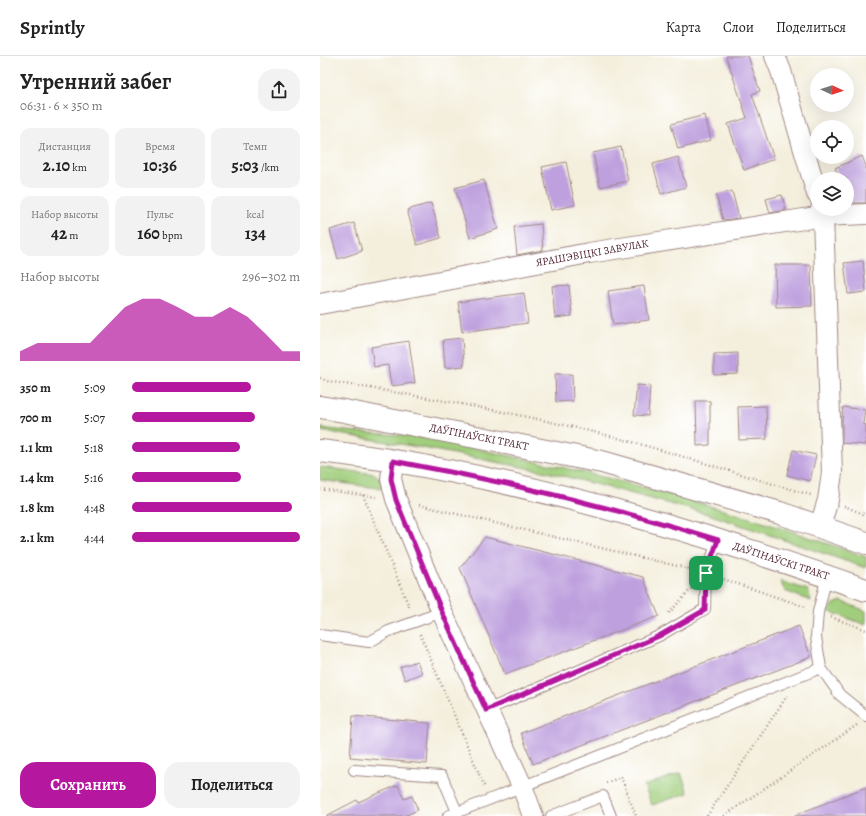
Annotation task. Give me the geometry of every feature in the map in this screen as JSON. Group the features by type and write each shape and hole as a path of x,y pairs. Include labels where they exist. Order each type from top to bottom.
{"main road":[{"name":"ДАЎГІНАЎСКІ ТРАКТ","path":"320,407 602,462 772,511 866,542"},
{"name":"ДАЎГІНАЎСКІ ТРАКТ","path":"320,451 393,461 443,470 571,499 686,530 866,590"}],"street":[{"path":"775,56 781,70 811,172"},
{"name":"ЯРАШЭВІЦКІ ЗАВУЛАК","path":"854,214 866,214"},
{"name":"ЯРАШЭВІЦКІ ЗАВУЛАК","path":"320,304 589,253 810,215"},
{"path":"820,526 828,500 832,473 822,216"},
{"path":"393,461 391,479 396,500 442,612 522,786 534,816"}],"lane":[{"path":"486,710 659,636 705,610 706,573 718,540"},
{"path":"827,576 818,612 816,636 821,668 840,695 863,720"},
{"path":"320,635 369,642 389,631 442,612"},
{"path":"354,770 442,776 453,814 821,668"},
{"path":"551,816 603,796 611,816"}],"path":[{"path":"320,378 485,408 599,433 694,459 785,488"},
{"path":"320,488 396,500 706,573 866,630"},
{"path":"363,495 489,799"},
{"path":"708,816 800,677"},
{"path":"724,816 863,720"}],"green space":[{"path":"320,428 412,436 434,440 543,463 637,486 683,498 775,526 866,557 866,568 711,515 614,489 547,472 418,447 320,431"},
{"path":"320,467 375,474 383,481 385,489 320,480"},
{"path":"780,581 808,590 811,601 785,591"},
{"path":"841,601 866,611 866,625 828,611 834,604"},
{"path":"681,773 688,793 652,805 644,786"}],"building":[{"path":"726,56 748,56 760,91 752,94 774,159 744,170 728,124 747,118"},
{"path":"705,115 711,140 678,149 671,124"},
{"path":"621,147 628,181 600,187 593,153"},
{"path":"862,156 866,166 866,203 854,203 854,172 837,172 835,168 844,164 854,164 854,160"},
{"path":"678,157 686,187 661,194 653,164"},
{"path":"566,162 575,205 551,210 542,167"},
{"path":"484,180 498,229 470,238 455,188"},
{"path":"732,191 739,218 723,220 716,195"},
{"path":"782,195 786,210 770,213 766,199"},
{"path":"431,203 441,238 417,245 407,210"},
{"path":"354,223 362,251 338,259 330,230"},
{"path":"541,224 543,250 517,255 514,227"},
{"path":"863,261 866,292 848,294 844,263"},
{"path":"775,265 811,265 812,306 776,307"},
{"path":"569,285 572,316 555,318 552,286"},
{"path":"644,286 649,320 613,325 608,291"},
{"path":"524,293 528,323 462,332 458,302"},
{"path":"462,338 464,366 445,368 443,340"},
{"path":"409,341 415,383 391,386 388,365 374,367 371,347"},
{"path":"738,353 738,374 714,375 714,354"},
{"path":"555,374 572,374 573,401 556,402"},
{"path":"637,385 650,386 648,416 634,415"},
{"path":"696,401 710,401 710,445 697,446"},
{"path":"766,406 767,439 739,440 738,407"},
{"path":"843,407 865,410 863,424 866,425 866,445 842,443"},
{"path":"793,450 816,455 810,481 787,475"},
{"path":"485,537 643,577 659,616 505,674 460,568"},
{"path":"799,626 811,657 533,764 521,733"},
{"path":"417,661 422,673 405,680 400,667"},
{"path":"353,716 430,723 427,764 350,757"},
{"path":"398,785 404,799 412,796 418,810 404,816 326,816 357,800 358,802"},
{"path":"866,787 866,816 795,816 795,815"}],"route":[{"path":"393,461 443,470 571,499 718,540 706,573 705,610 659,636 486,710 442,612 396,500 391,479 393,461"}]}
